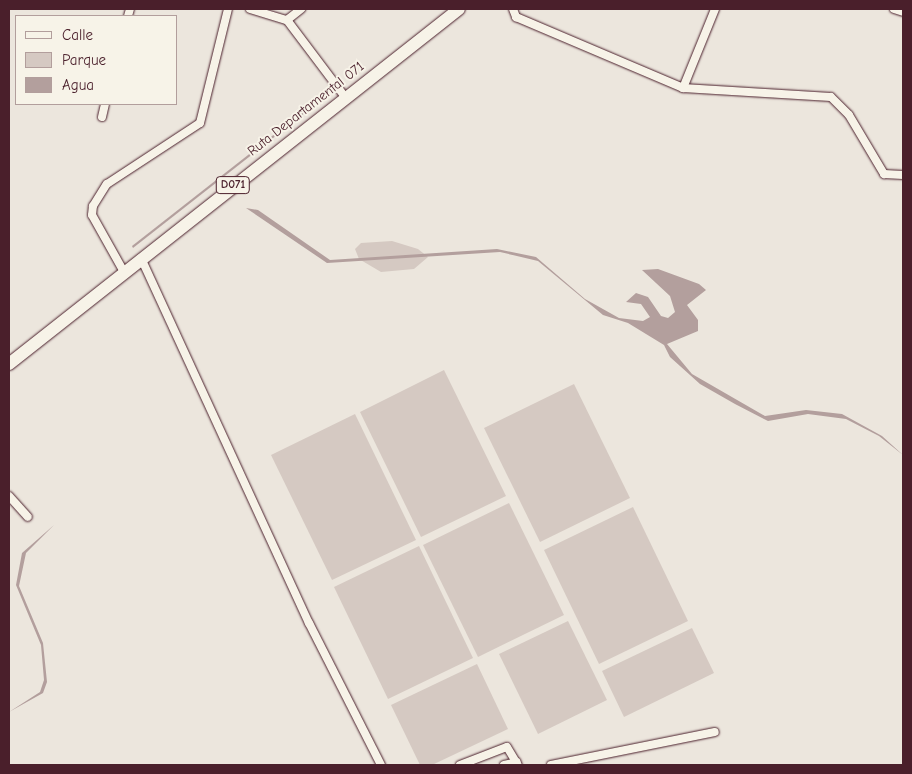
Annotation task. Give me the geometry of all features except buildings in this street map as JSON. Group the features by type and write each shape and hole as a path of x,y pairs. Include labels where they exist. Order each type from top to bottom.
{"main road":[{"name":"Ruta Departamental 071","path":"9,364 345,97 459,9"}],"street":[{"path":"124,272 92,215 93,206 107,184 200,123 228,9"},
{"path":"250,9 287,20 345,97"},
{"path":"287,20 301,9"},
{"path":"513,9 516,17 683,88 831,96 853,122 884,174 903,175"},
{"path":"683,88 716,9"},
{"path":"894,9 903,12"},
{"path":"102,117 105,105"},
{"path":"141,258 309,623 381,765"},
{"path":"9,496 28,517"},
{"path":"551,765 566,764 715,732"},
{"path":"460,765 498,748 513,751 518,764 504,765"}],"green space":[{"path":"392,241 418,249 428,257 414,269 381,272 359,259 355,249 361,243"},
{"path":"444,370 506,496 421,537 360,412"},
{"path":"574,384 630,498 540,542 484,428"},
{"path":"355,414 416,540 332,580 271,455"},
{"path":"509,503 564,615 478,657 423,545"},
{"path":"633,507 688,621 599,664 544,550"},
{"path":"419,546 473,658 388,699 334,587"},
{"path":"568,621 607,700 538,734 499,654"},
{"path":"692,628 714,673 624,717 602,671"},
{"path":"477,664 508,729 432,765 420,765 391,705"}],"water":[{"path":"332,89 333,91 133,248 132,246"},
{"path":"246,208 258,210 330,260 497,249 536,257 585,299 619,318 643,321 650,317 641,304 626,302 636,293 648,297 661,316 668,318 675,312 670,296 642,270 658,269 699,284 706,290 687,305 698,320 698,331 667,344 692,374 765,416 806,410 842,414 882,436 903,455 879,436 846,419 808,414 768,421 735,404 700,384 670,357 664,345 628,323 603,315 538,261 500,252 327,263"},
{"path":"54,525 26,553 19,586 43,643 47,682 43,693 9,712 40,692 44,680 41,645 16,585 22,553"}]}
